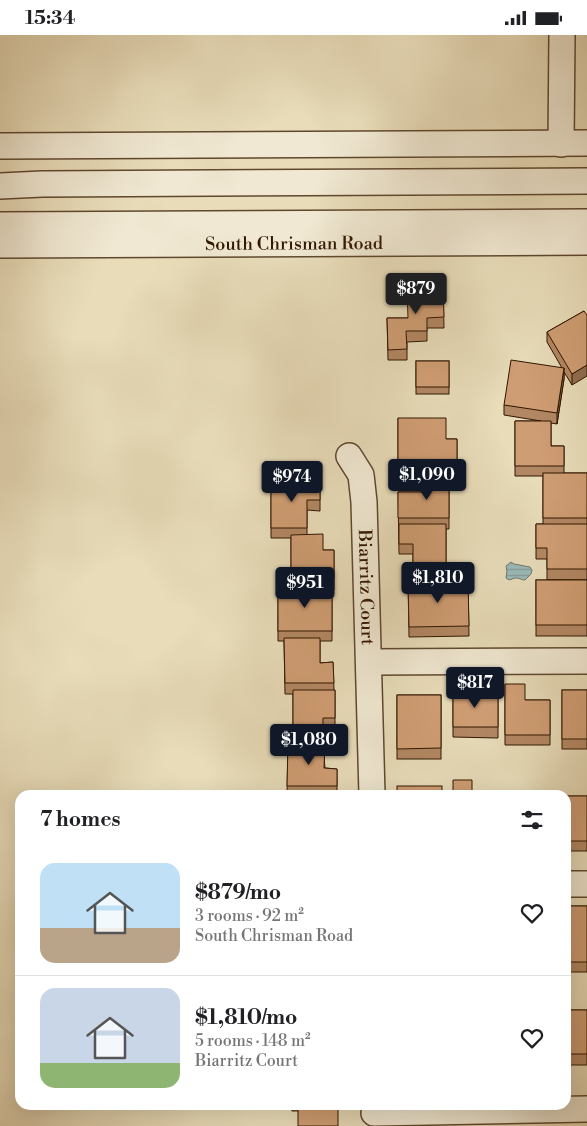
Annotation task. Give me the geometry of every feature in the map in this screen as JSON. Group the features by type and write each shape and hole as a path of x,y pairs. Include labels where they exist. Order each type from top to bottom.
{"street":[{"path":"561,144 562,35"},
{"path":"0,146 587,143"},
{"path":"0,186 52,184 587,181"},
{"name":"South Chrisman Road","path":"0,225 587,222"},
{"name":"South Chrisman Road","path":"0,245 587,241"},
{"name":"Biarritz Court","path":"349,456 361,475 364,502 370,662 372,790"},
{"path":"370,662 587,661"},
{"path":"571,884 587,884"},
{"path":"571,1109 587,1109"},
{"path":"374,1115 552,1110"}],"water":[{"path":"511,562 530,567 532,570 531,574 525,580 516,578 510,580 506,578 506,566"}],"building":[{"path":"443,286 444,317 427,318 427,331 406,331 407,349 388,350 387,318 408,318 407,287"},
{"path":"584,311 587,315 587,365 572,374 547,332"},
{"path":"511,360 564,368 557,413 504,405"},
{"path":"416,361 449,361 449,387 416,387"},
{"path":"398,418 446,418 446,439 457,439 457,464 398,464"},
{"path":"515,421 551,421 551,446 564,446 564,466 515,466"},
{"path":"543,473 587,473 587,518 543,518"},
{"path":"429,475 449,475 449,518 398,518 398,492 429,492"},
{"path":"271,481 320,482 320,500 307,500 307,528 271,528"},
{"path":"399,524 446,524 446,572 413,572 413,544 399,544"},
{"path":"536,524 587,524 587,569 547,569 547,548 536,548"},
{"path":"323,534 323,550 334,550 334,579 291,580 291,535"},
{"path":"468,580 469,626 409,627 408,581"},
{"path":"536,580 587,580 587,625 536,625"},
{"path":"278,586 332,586 332,631 278,631"},
{"path":"284,638 320,638 320,663 333,662 334,683 285,683"},
{"path":"505,684 525,684 525,700 550,700 550,735 505,735"},
{"path":"293,690 335,690 335,718 323,718 323,735 293,735"},
{"path":"453,690 498,691 498,727 453,727"},
{"path":"562,690 587,690 587,739 562,739"},
{"path":"397,695 441,695 441,748 397,749"},
{"path":"288,743 325,744 324,768 337,769 337,786 287,786"},
{"path":"453,780 472,780 472,790 453,790"},
{"path":"397,786 442,786 442,790 397,790"},
{"path":"571,796 587,796 587,841 571,841"},
{"path":"571,906 587,906 587,962 571,962"},
{"path":"571,1010 587,1010 587,1054 571,1054"},
{"path":"298,1110 338,1110 338,1126 298,1126"}]}
